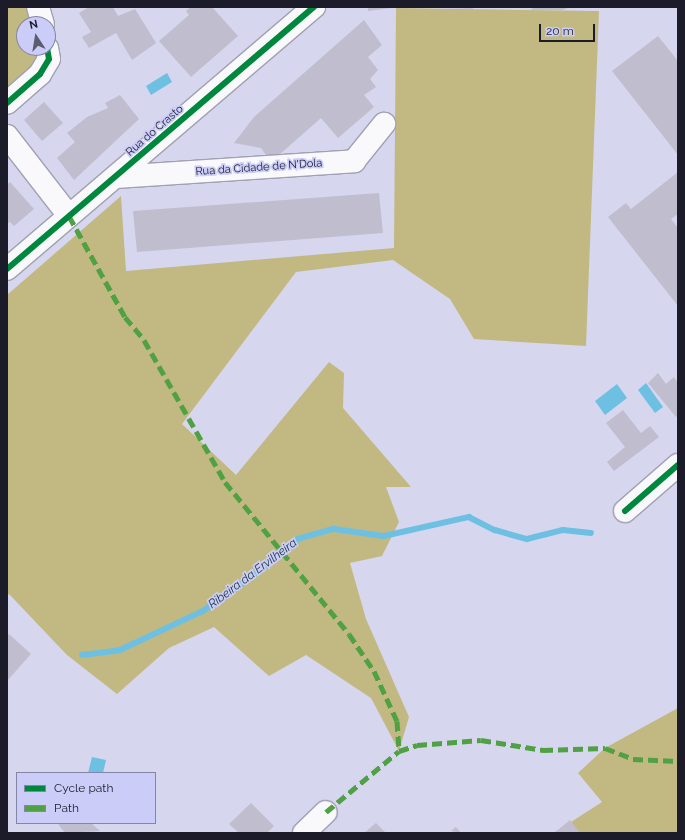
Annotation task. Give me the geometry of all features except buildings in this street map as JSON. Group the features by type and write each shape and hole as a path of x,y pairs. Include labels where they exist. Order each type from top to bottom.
{"street":[{"name":"Rua do Crasto","path":"7,269 314,7"},
{"path":"7,103 40,74 49,59 48,56"},
{"name":"Rua da Cidade de N'Dola","path":"116,177 354,161 384,124"},
{"path":"7,136 69,216"},
{"path":"625,512 678,465"},
{"path":"304,833 326,812"}],"shaded area":[{"path":"7,7 38,7 41,16 16,16 16,56 41,56 7,103"},
{"path":"396,8 599,11 586,346 474,339 450,299 393,260 296,272 182,424 236,475 329,362 344,373 343,408 411,487 386,487 399,522 382,556 350,563 366,619 409,717 399,751 371,698 306,655 269,676 214,627 169,648 117,694 67,655 9,594 7,596 7,295 121,196 126,271 394,248"},
{"path":"678,708 678,833 554,833 602,802 578,773 605,748"}],"water":[{"path":"167,73 172,82 151,95 146,86"},
{"path":"646,383 663,407 655,413 638,390"},
{"path":"617,384 627,398 605,415 595,401"},
{"path":"92,757 106,760 103,772 88,772"}],"waterway":[{"name":"Ribeira da Ervilheira","path":"82,655 120,650 203,611 253,576 298,539 334,529 384,536 469,517 495,530 527,539 563,530 591,533"}],"marked path":[{"path":"69,216 125,317 144,340 225,482 349,634 374,671 397,721 399,751"},
{"path":"326,812 399,751 417,745 481,740 543,750 605,748 633,759 678,761"}],"cycle path":[{"path":"7,269 314,7"},
{"path":"7,103 40,74 49,59 48,56"},
{"path":"625,511 678,465"}]}
